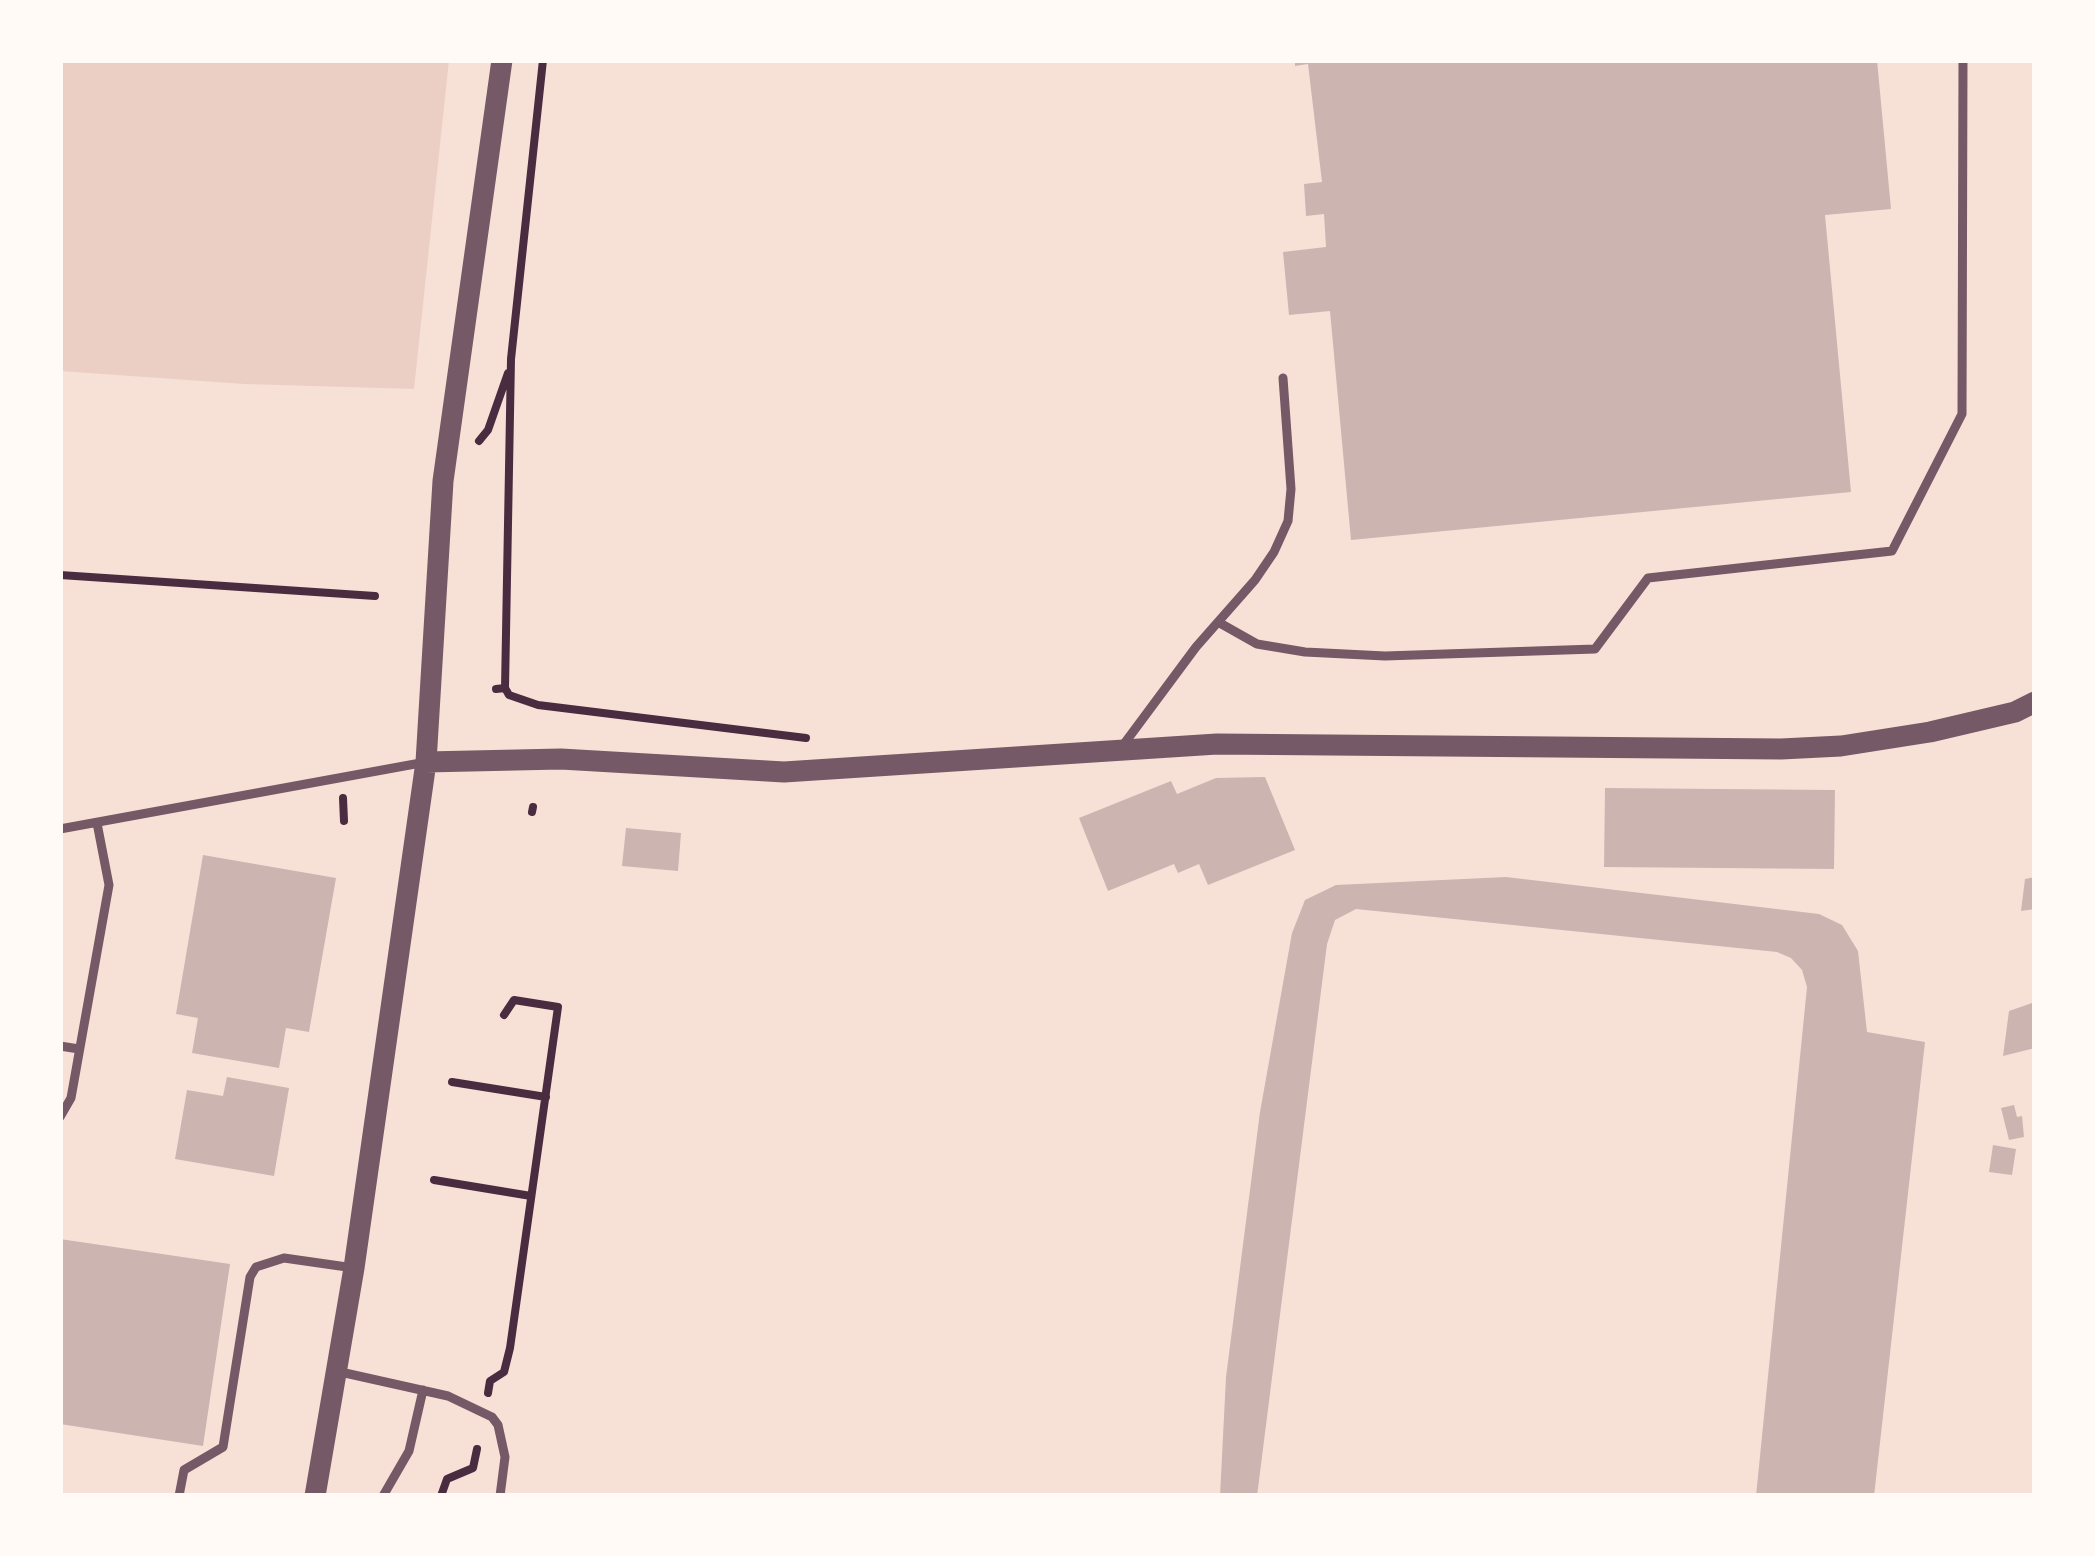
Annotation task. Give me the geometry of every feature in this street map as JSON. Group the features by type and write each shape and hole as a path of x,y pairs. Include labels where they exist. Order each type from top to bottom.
{"street":[{"path":"316,1496 354,1268 426,762 443,481 502,60"},
{"path":"426,762 561,759 784,772 1318,743 1801,748 1930,732 2015,712 2035,702"}],"lane":[{"path":"1218,622 1257,644 1305,652 1385,656 1595,649 1648,578 1892,551 1963,414 1963,60"},
{"path":"1119,751 1274,552 1288,520 1290,460 1283,378"},
{"path":"60,830 426,762"},
{"path":"60,1117 70,1098 109,885 98,823"},
{"path":"60,1046 79,1049"},
{"path":"179,1496 184,1470 223,1447 250,1277 256,1267 284,1258 354,1268"},
{"path":"337,1371 448,1396 484,1411 498,1425 502,1444 500,1496"},
{"path":"383,1496 409,1451 423,1390"}],"path":[{"path":"543,60 510,366 500,688 538,710 817,739"},
{"path":"492,419 510,366"},
{"path":"60,575 375,596"},
{"path":"441,1496 447,1479 473,1468 490,1381 504,1372 510,1348 558,1006 514,1000 504,1015"},
{"path":"452,1082 546,1097"},
{"path":"434,1180 531,1196"}],"shaded area":[{"path":"60,60 449,60 414,389 244,384 60,371"}],"building":[{"path":"1295,60 1877,60 1891,209 1825,215 1851,492 1351,540 1330,311 1289,315 1283,252 1326,247 1324,214 1306,216 1304,184 1322,182 1308,64 1295,66"},
{"path":"1265,777 1295,850 1208,885 1199,864 1178,873 1174,864 1108,891 1079,818 1171,781 1177,794 1216,778"},
{"path":"1605,788 1835,790 1834,869 1604,867"},
{"path":"626,828 681,833 678,871 622,866"},
{"path":"203,855 336,878 309,1032 286,1028 279,1068 192,1053 198,1018 176,1014"},
{"path":"1506,877 1819,914 1842,925 1858,951 1867,1032 1925,1042 1874,1496 1756,1496 1807,987 1802,970 1777,952 1356,909 1335,920 1327,944 1257,1496 1220,1496 1226,1377 1260,1112 1292,933 1305,900 1336,885"},
{"path":"2035,877 2035,909 2021,911 2025,879"},
{"path":"2035,1002 2035,1048 2003,1056 2009,1011"},
{"path":"227,1077 289,1088 274,1176 175,1159 187,1090 223,1096"},
{"path":"2014,1105 2017,1117 2022,1116 2024,1137 2009,1140 2001,1108"},
{"path":"1993,1145 2016,1149 2012,1175 1989,1172"},
{"path":"60,1239 230,1264 203,1446 60,1424"}]}
